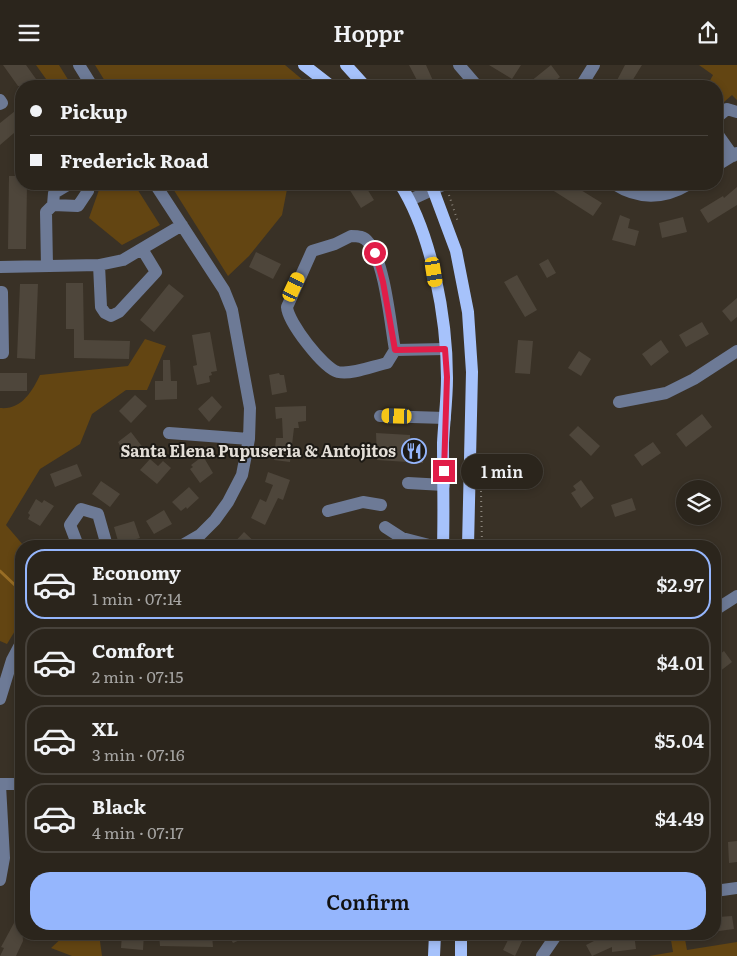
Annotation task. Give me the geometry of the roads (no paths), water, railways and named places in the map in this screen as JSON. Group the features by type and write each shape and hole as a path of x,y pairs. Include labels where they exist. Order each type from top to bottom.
{"main road":[{"path":"304,65 323,80"},
{"path":"346,65 360,80"},
{"path":"404,190 410,200 423,233 434,272 445,349 447,377 443,540"},
{"path":"433,190 456,251 468,312 472,372 468,540"},
{"path":"434,940 434,956"},
{"path":"461,940 461,956"}],"street":[{"path":"79,65 88,80"},
{"path":"459,65 472,80"},
{"path":"585,80 594,65"},
{"path":"0,100 2,103 0,104"},
{"path":"723,112 727,109 737,112"},
{"path":"723,141 735,154 723,162"},
{"path":"54,205 54,193 59,190"},
{"path":"47,266 46,212 54,205 78,206 87,190"},
{"path":"159,190 224,290 232,310 250,409 249,439 242,475 228,502 215,520 200,535 192,540"},
{"path":"410,200 427,190"},
{"path":"625,190 633,194 652,197 668,194 676,190"},
{"path":"0,267 99,265 123,260 182,225"},
{"path":"351,236 360,236 368,241 375,253 383,282 395,350 387,363 339,372 324,365 287,313 287,301 312,251 335,244 351,236"},
{"path":"99,265 101,307 105,313 111,316 119,312 156,271 142,249"},
{"path":"0,292 2,292 3,353 0,353"},
{"path":"395,350 445,349"},
{"path":"619,402 666,393 694,379 737,351"},
{"path":"380,416 445,418"},
{"path":"169,433 249,439"},
{"path":"408,483 444,485"},
{"path":"328,511 363,502 381,505"},
{"path":"76,540 70,525 81,509 98,515 104,540"},
{"path":"385,527 402,537 412,540"},
{"path":"721,606 737,596"},
{"path":"0,699 15,654"},
{"path":"0,880 2,855 0,785 15,784"},
{"path":"721,890 737,888"},
{"path":"542,956 554,940"}],"waterway":[{"path":"0,571 15,585"}],"place":[{"name":"Santa Elena Pupuseria & Antojitos","path":"414,451"}]}
